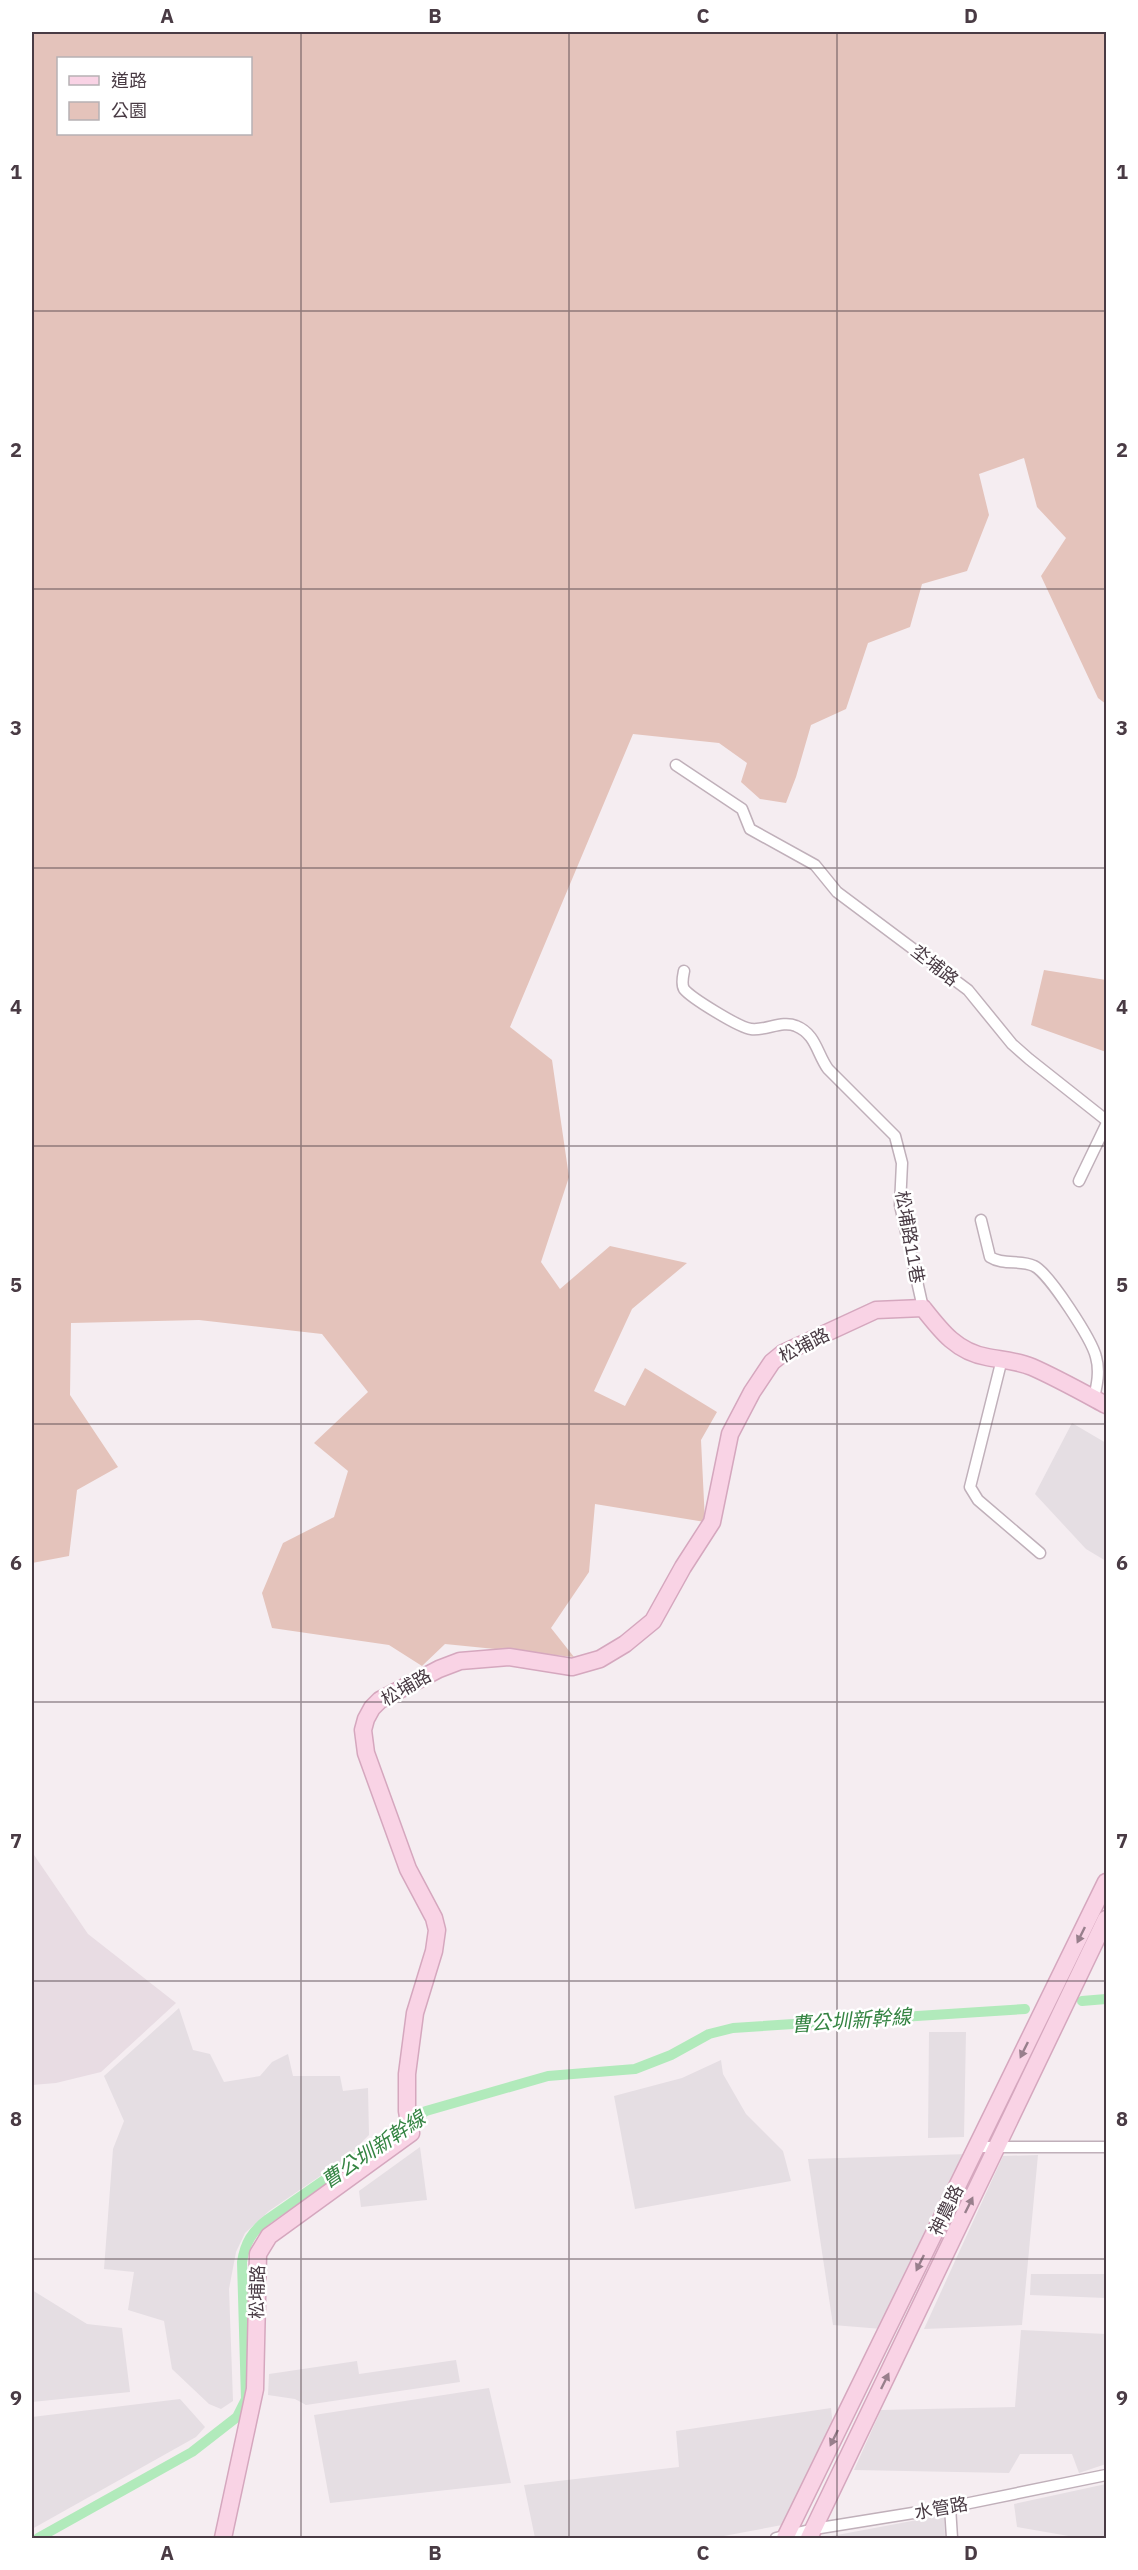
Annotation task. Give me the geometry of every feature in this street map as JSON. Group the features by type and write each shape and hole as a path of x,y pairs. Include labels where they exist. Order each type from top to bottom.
{"street":[{"name":"坔埔路","path":"676,765 742,809 750,829 815,865 837,892 968,990 1012,1044 1107,1123"},
{"name":"松埔路11巷","path":"684,971 682,984 684,988 709,1007 748,1028 762,1029 783,1024 796,1026 807,1033 816,1043 821,1060 828,1070 896,1136 902,1163 900,1205 924,1308"},
{"path":"1079,1181 1107,1123"},
{"path":"924,1308 955,1344 971,1353 1032,1367 1100,1402 1096,1355 1082,1330 1041,1269 1032,1264 999,1262 990,1257 981,1220"},
{"name":"松埔路","path":"223,2538 255,2389 257,2266 262,2245 269,2236 411,2133 407,2111 407,2074 415,2013 434,1951 437,1930 434,1918 408,1869 366,1753 363,1730 372,1708 380,1700 460,1660 509,1657 572,1667 600,1659 626,1644 653,1621 712,1522 721,1490 730,1434 752,1392 772,1362 783,1353 876,1310 924,1308"},
{"path":"1002,1359 970,1487 978,1500 1040,1553"},
{"name":"神農路","path":"782,2538 1107,1882"},
{"name":"神農路","path":"812,2534 1107,1919"},
{"path":"976,2147 1107,2147"},
{"name":"水管路","path":"782,2538 1107,2475"},
{"path":"950,2507 952,2538"}],"shaded area":[{"path":"1072,1423 1106,1443 1106,1561 1086,1549 1035,1494"},
{"path":"32,1852 88,1934 176,2003 101,2072 56,2083 32,2085"},
{"path":"179,2008 193,2050 210,2054 224,2082 260,2076 272,2062 288,2054 293,2076 340,2076 343,2091 368,2088 369,2135 345,2159 269,2211 245,2233 236,2252 229,2289 233,2401 221,2409 209,2404 172,2369 164,2321 128,2310 134,2272 104,2269 113,2149 124,2121 104,2076"},
{"path":"929,2032 966,2032 964,2137 928,2138"},
{"path":"721,2060 723,2074 746,2114 783,2151 791,2181 635,2209 614,2096 682,2078"},
{"path":"420,2147 427,2200 361,2207 359,2191"},
{"path":"968,2154 882,2329 833,2325 808,2159"},
{"path":"1038,2155 1022,2325 924,2329 1003,2156"},
{"path":"1031,2274 1106,2274 1106,2298 1030,2295"},
{"path":"32,2290 87,2324 122,2328 130,2392 32,2402"},
{"path":"1021,2330 1106,2334 1106,2464 1079,2473 1072,2454 1020,2454 1009,2473 854,2470 881,2410 1015,2407"},
{"path":"456,2360 460,2382 306,2405 295,2399 268,2395 269,2374 357,2361 359,2374"},
{"path":"489,2388 511,2483 330,2503 314,2415"},
{"path":"180,2399 205,2427 196,2437 32,2529 32,2417"},
{"path":"831,2408 833,2427 782,2525 713,2538 535,2538 524,2485 679,2467 676,2431"},
{"path":"1106,2484 1106,2538 1080,2538 1017,2527 1014,2504"},
{"path":"944,2515 945,2538 821,2538"}],"green space":[{"path":"32,32 1106,32 1106,704 1098,698 1041,576 1066,538 1037,507 1024,458 979,474 989,515 967,571 922,584 910,627 868,643 846,709 811,725 786,803 760,799 741,782 747,763 719,743 633,734 510,1027 552,1060 569,1177 541,1262 560,1289 610,1246 687,1263 632,1309 594,1391 625,1406 645,1368 717,1412 701,1440 705,1522 595,1504 589,1572 551,1628 574,1657 445,1644 422,1666 389,1645 272,1628 262,1593 283,1543 334,1517 348,1471 314,1443 368,1392 322,1334 199,1320 71,1323 70,1395 118,1467 77,1490 69,1556 32,1563"},
{"path":"1044,970 1106,980 1106,1052 1031,1025"}],"waterway":[{"name":"曹公圳新幹線","path":"1082,2001 1106,1999"},
{"name":"曹公圳新幹線","path":"38,2538 192,2452 237,2417 246,2399 242,2262 250,2238 268,2219 426,2111 548,2076 635,2069 671,2055 709,2034 733,2028 1025,2009"}]}
